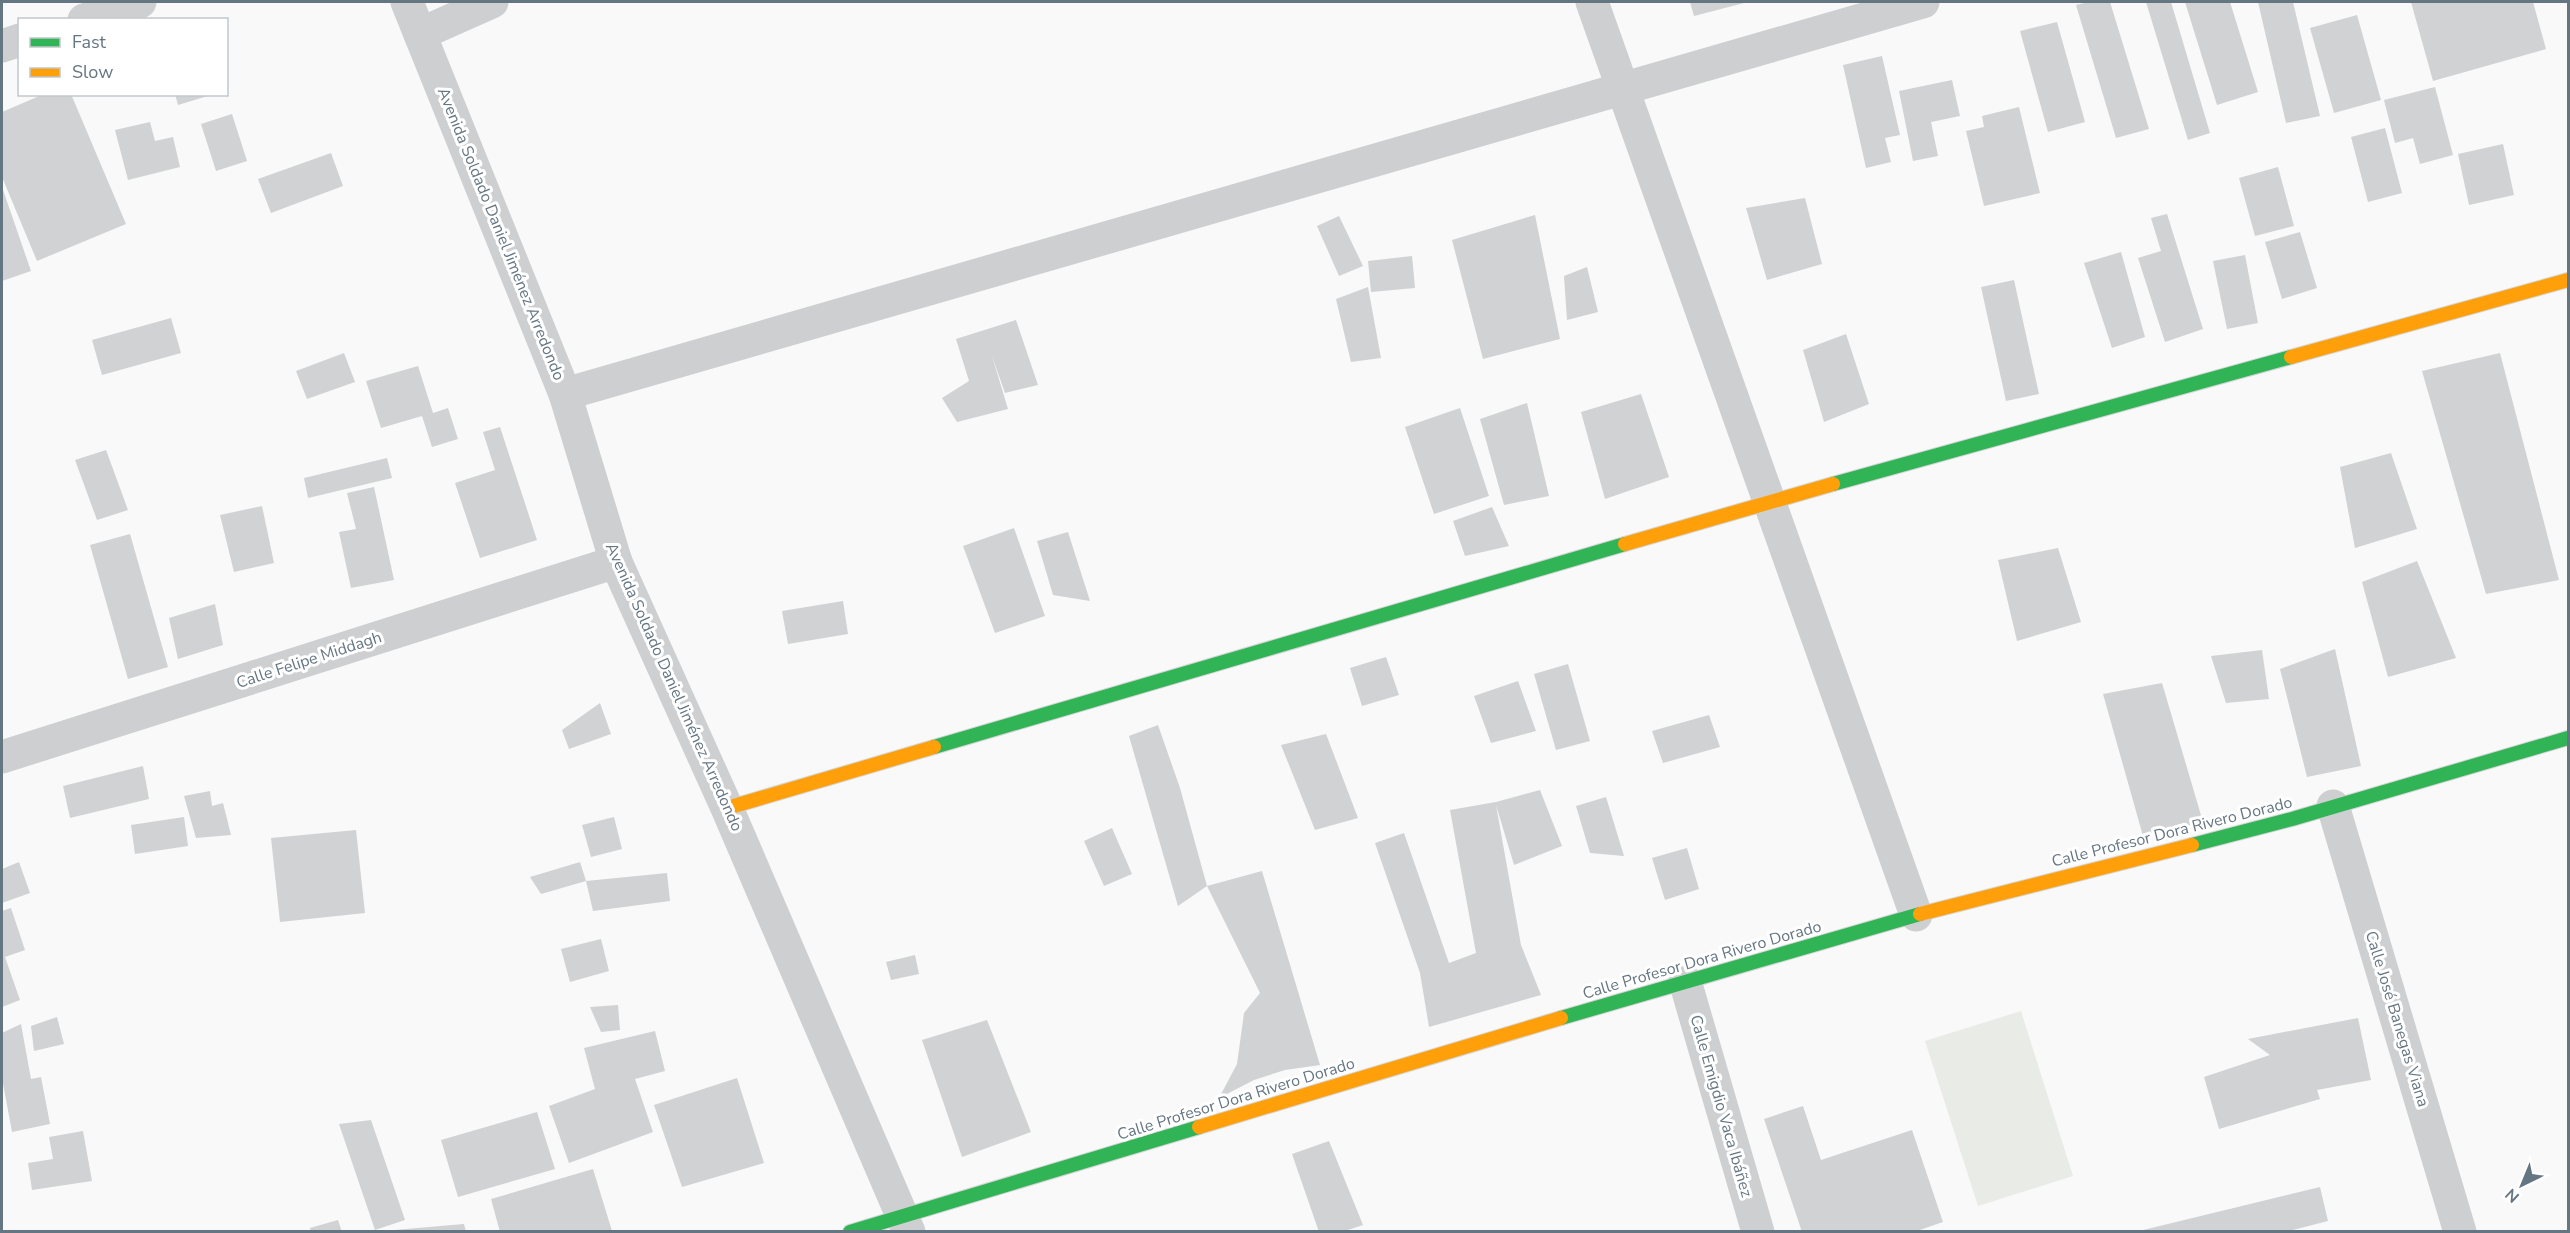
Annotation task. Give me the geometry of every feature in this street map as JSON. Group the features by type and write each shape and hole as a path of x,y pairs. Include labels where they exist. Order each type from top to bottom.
{"street":[{"path":"90,18 140,2"},
{"name":"Avenida Soldado Daniel Jiménez Arredondo","path":"407,2 565,394 616,562 728,808 906,1224"},
{"path":"420,34 492,2"},
{"path":"1592,2 1916,915"},
{"path":"565,394 1923,2"},
{"path":"2,46 18,41"},
{"path":"728,808 1768,502 2568,280"},
{"name":"Calle Felipe Middagh","path":"2,757 616,562"},
{"name":"Calle Profesor Dora Rivero Dorado","path":"850,1232 906,1224 1685,981 1916,915 2333,806 2568,738"},
{"name":"Calle José Banegas Viana","path":"2333,806 2460,1232"},
{"name":"Calle Emigdio Vaca Ibáñez","path":"1685,981 1758,1232"}],"shaded area":[{"path":"2021,1011 2073,1176 1978,1206 1925,1041"}],"building":[{"path":"1690,2 1748,2 1694,16"},
{"path":"2089,2 2110,2 2149,129 2116,138 2076,5"},
{"path":"2146,2 2171,2 2210,133 2188,140"},
{"path":"2185,2 2230,2 2258,92 2217,105"},
{"path":"2258,2 2293,2 2320,116 2286,123"},
{"path":"2411,2 2533,2 2546,49 2433,81"},
{"path":"2357,15 2381,100 2334,113 2310,28"},
{"path":"2057,22 2085,122 2048,132 2020,31"},
{"path":"1882,56 1900,135 1885,138 1891,162 1866,168 1843,65"},
{"path":"1952,80 1960,116 1931,122 1938,156 1913,161 1899,91"},
{"path":"2435,87 2453,155 2420,164 2413,138 2395,143 2384,100"},
{"path":"39,96 72,96 126,224 37,261 2,177 2,112"},
{"path":"176,96 208,96 178,105"},
{"path":"2019,107 2040,193 1984,206 1966,131 1984,127 1982,116"},
{"path":"232,114 247,161 216,171 201,124"},
{"path":"150,122 155,141 173,137 180,167 128,180 115,130"},
{"path":"2385,128 2402,193 2368,202 2351,137"},
{"path":"2503,144 2514,195 2469,205 2458,154"},
{"path":"331,153 343,186 271,213 258,179"},
{"path":"2278,167 2294,226 2255,236 2239,178"},
{"path":"2,187 31,271 2,281"},
{"path":"1805,198 1822,264 1767,280 1746,208"},
{"path":"2167,214 2203,329 2165,342 2138,258 2161,251 2151,218"},
{"path":"1535,215 1560,339 1483,359 1452,240"},
{"path":"1339,216 1363,266 1339,276 1317,226"},
{"path":"2300,232 2317,288 2282,299 2265,242"},
{"path":"2121,252 2145,337 2112,348 2084,263"},
{"path":"2245,255 2258,323 2227,329 2213,261"},
{"path":"1412,256 1415,288 1371,292 1368,261"},
{"path":"1587,267 1598,312 1567,320 1564,276"},
{"path":"2014,280 2039,394 2006,401 1981,287"},
{"path":"1368,287 1381,358 1351,362 1336,299"},
{"path":"171,318 181,353 102,375 92,340"},
{"path":"1016,320 1038,385 1005,393 992,356 1008,409 957,422 942,398 969,381 956,339"},
{"path":"1846,334 1869,404 1824,422 1803,350"},
{"path":"344,353 355,382 307,399 296,371"},
{"path":"2500,353 2559,580 2486,594 2422,371"},
{"path":"418,366 433,413 448,408 458,439 432,447 422,416 381,428 366,381"},
{"path":"1641,394 1669,477 1605,499 1581,412"},
{"path":"1527,403 1549,496 1504,505 1480,419"},
{"path":"1460,408 1489,496 1434,514 1405,427"},
{"path":"500,427 537,540 480,558 455,483 495,470 483,432"},
{"path":"106,450 128,510 97,520 75,460"},
{"path":"2391,453 2417,529 2355,548 2340,467"},
{"path":"387,458 392,478 308,498 304,478"},
{"path":"374,487 394,580 351,588 339,532 356,529 347,493"},
{"path":"262,506 274,563 234,572 220,515"},
{"path":"1492,507 1509,546 1465,556 1453,521"},
{"path":"1014,528 1045,616 995,633 963,546"},
{"path":"1068,532 1090,601 1053,595 1037,541"},
{"path":"130,534 168,667 128,679 90,545"},
{"path":"2058,548 2081,622 2017,641 1998,560"},
{"path":"2417,561 2456,658 2388,677 2362,582"},
{"path":"843,601 848,634 788,644 782,611"},
{"path":"215,604 223,645 178,659 169,618"},
{"path":"2335,649 2361,766 2307,777 2280,669"},
{"path":"2262,650 2269,699 2226,703 2211,656"},
{"path":"1386,657 1399,695 1362,706 1350,668"},
{"path":"1568,664 1590,741 1556,750 1534,674"},
{"path":"1518,681 1536,731 1491,743 1474,696"},
{"path":"2162,683 2203,822 2143,836 2103,694"},
{"path":"600,703 611,734 569,749 562,730"},
{"path":"1709,715 1720,747 1663,763 1652,731"},
{"path":"1158,725 1180,788 1207,886 1178,906 1129,736"},
{"path":"1326,734 1358,818 1315,830 1281,745"},
{"path":"143,766 149,799 70,818 63,786"},
{"path":"1540,790 1562,846 1514,865 1496,805 1521,945 1541,995 1429,1027 1420,973 1375,843 1404,833 1449,963 1476,953 1450,810 1496,802"},
{"path":"210,791 212,806 223,803 231,835 196,838 184,796"},
{"path":"1606,797 1624,856 1590,853 1576,806"},
{"path":"184,817 188,846 135,854 131,825"},
{"path":"614,817 622,849 591,857 582,825"},
{"path":"1112,828 1132,874 1104,886 1084,841"},
{"path":"356,830 365,913 280,922 271,838"},
{"path":"1687,848 1699,889 1665,900 1652,858"},
{"path":"19,862 30,893 2,903 2,869"},
{"path":"580,862 586,881 541,894 530,877"},
{"path":"1262,871 1320,1065 1285,1070 1254,1080 1219,1098 1237,1064 1244,1013 1260,993 1207,886"},
{"path":"667,873 670,901 593,911 586,881"},
{"path":"11,908 25,950 5,957 20,1000 2,1007 2,911"},
{"path":"601,939 609,971 570,982 561,949"},
{"path":"915,955 919,974 891,980 886,962"},
{"path":"618,1005 620,1030 601,1032 590,1007"},
{"path":"57,1017 64,1044 34,1051 31,1026"},
{"path":"2358,1018 2371,1080 2317,1090 2320,1099 2219,1129 2204,1077 2270,1055 2248,1039"},
{"path":"987,1020 1031,1132 962,1157 922,1040"},
{"path":"21,1024 31,1079 41,1077 50,1124 12,1132 2,1078 2,1033"},
{"path":"655,1031 665,1071 635,1079 653,1132 569,1163 549,1106 595,1089 584,1048"},
{"path":"737,1078 764,1163 682,1187 654,1105"},
{"path":"1803,1106 1821,1160 1912,1130 1943,1222 1914,1232 1802,1232 1764,1119"},
{"path":"537,1112 555,1169 458,1197 441,1140"},
{"path":"371,1120 405,1220 375,1230 339,1124"},
{"path":"83,1131 92,1181 32,1190 28,1163 53,1159 49,1137"},
{"path":"1329,1141 1363,1225 1342,1232 1319,1232 1292,1154"},
{"path":"593,1169 612,1231 500,1232 491,1199"},
{"path":"2320,1187 2328,1221 2285,1232 2135,1232"},
{"path":"338,1220 342,1232 311,1232 310,1228"},
{"path":"464,1224 466,1232 394,1232 394,1230"}],"traffic: fast":[{"path":"1833,484 2291,357"},
{"path":"934,747 1625,544"},
{"path":"2192,845 2292,819 2568,738"},
{"path":"1561,1018 1920,914"},
{"path":"850,1232 1199,1127"}],"traffic: slow":[{"path":"2291,357 2568,280"},
{"path":"1625,544 1833,484"},
{"path":"727,808 934,747"},
{"path":"1920,914 2192,845"},
{"path":"1199,1127 1561,1018"}]}
